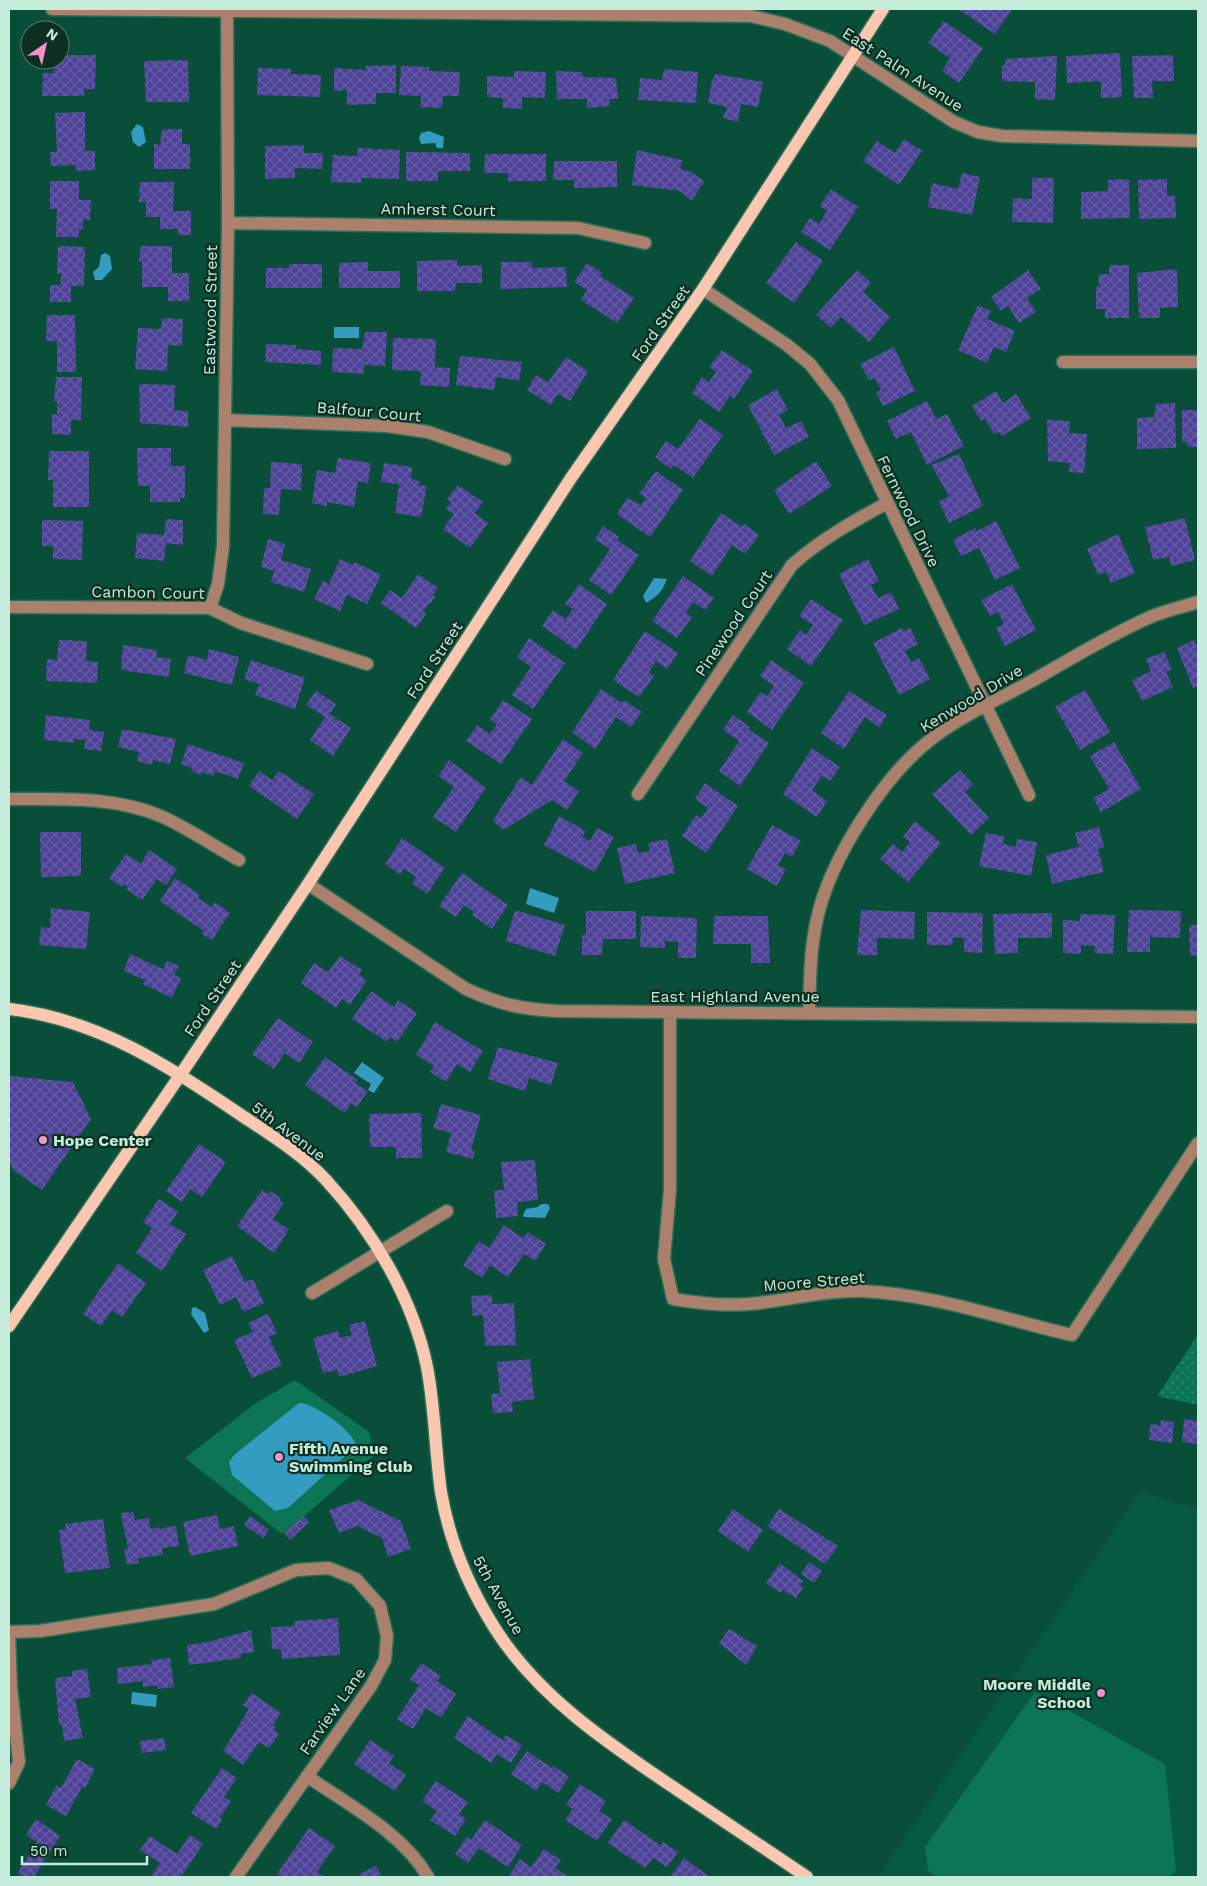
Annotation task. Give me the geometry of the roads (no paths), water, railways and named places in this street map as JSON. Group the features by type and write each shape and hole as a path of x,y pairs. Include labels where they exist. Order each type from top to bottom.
{"main road":[{"name":"Ford Street","path":"9,1326 308,884 571,478 703,289 852,54 883,9"},
{"path":"9,1009 50,1016 86,1027 119,1040 181,1074"},
{"name":"5th Avenue","path":"181,1074 286,1146 325,1179 354,1214 380,1253 407,1304 426,1366 442,1495 463,1567 495,1627 529,1673 565,1708 614,1748 807,1877"}],"street":[{"name":"East Palm Avenue","path":"52,9 751,12 805,30 830,41 954,122 978,132 1002,136 1198,141"},
{"name":"Eastwood Street","path":"210,608 218,584 223,546 228,223 227,10"},
{"name":"Amherst Court","path":"228,223 578,228 645,243"},
{"name":"Fernwood Drive","path":"703,289 787,345 810,364 838,400 1029,795"},
{"path":"1063,362 1198,362"},
{"name":"Balfour Court","path":"225,420 387,426 428,432 505,459"},
{"name":"Pinewood Court","path":"638,794 792,565 806,552 843,527 887,502"},
{"name":"Kenwood Drive","path":"810,1012 810,980 817,918 828,884 848,842 874,802 906,762 934,737 1098,643 1149,617 1198,602"},
{"name":"Cambon Court","path":"9,607 210,608 241,623 367,664"},
{"path":"9,799 73,799 117,803 162,817 240,860"},
{"name":"East Highland Avenue","path":"308,884 466,989 490,1000 520,1009 1198,1017"},
{"name":"Moore Street","path":"670,1012 670,1189 664,1260 673,1299 711,1305 749,1304 840,1292 895,1293 934,1300 1072,1335 1198,1143"},
{"path":"312,1294 446,1211"},
{"name":"Farview Lane","path":"9,1632 40,1630 214,1604 296,1570 329,1568 356,1579 380,1606 387,1636 385,1660 371,1686 236,1877"},
{"path":"9,1632 11,1686 19,1762 9,1783"},
{"path":"307,1776 402,1843 418,1859 428,1877"}],"water":[{"path":"137,124 143,127 146,142 139,147 133,142 131,132"},
{"path":"429,131 444,137 443,148 437,148 435,143 421,144 419,138 421,133"},
{"path":"106,253 110,256 112,269 102,280 95,280 93,272 99,267 101,255"},
{"path":"334,327 359,327 359,338 334,338"},
{"path":"654,578 667,579 660,593 646,603 643,596"},
{"path":"530,888 559,898 554,913 526,904"},
{"path":"362,1062 384,1078 374,1093 368,1090 371,1084 354,1073"},
{"path":"541,1204 548,1204 550,1208 545,1218 524,1217 526,1209 538,1207"},
{"path":"195,1307 205,1313 209,1330 204,1333 191,1314 192,1308"},
{"path":"299,1403 314,1407 323,1412 349,1433 356,1446 288,1508 275,1511 232,1475 229,1462 234,1455"},
{"path":"132,1692 157,1695 156,1707 131,1704"}],"place":[{"name":"Hope Center","path":"43,1140"},
{"name":"Fifth Avenue Swimming Club","path":"279,1457"},
{"name":"Moore Middle School","path":"1101,1693"}]}
